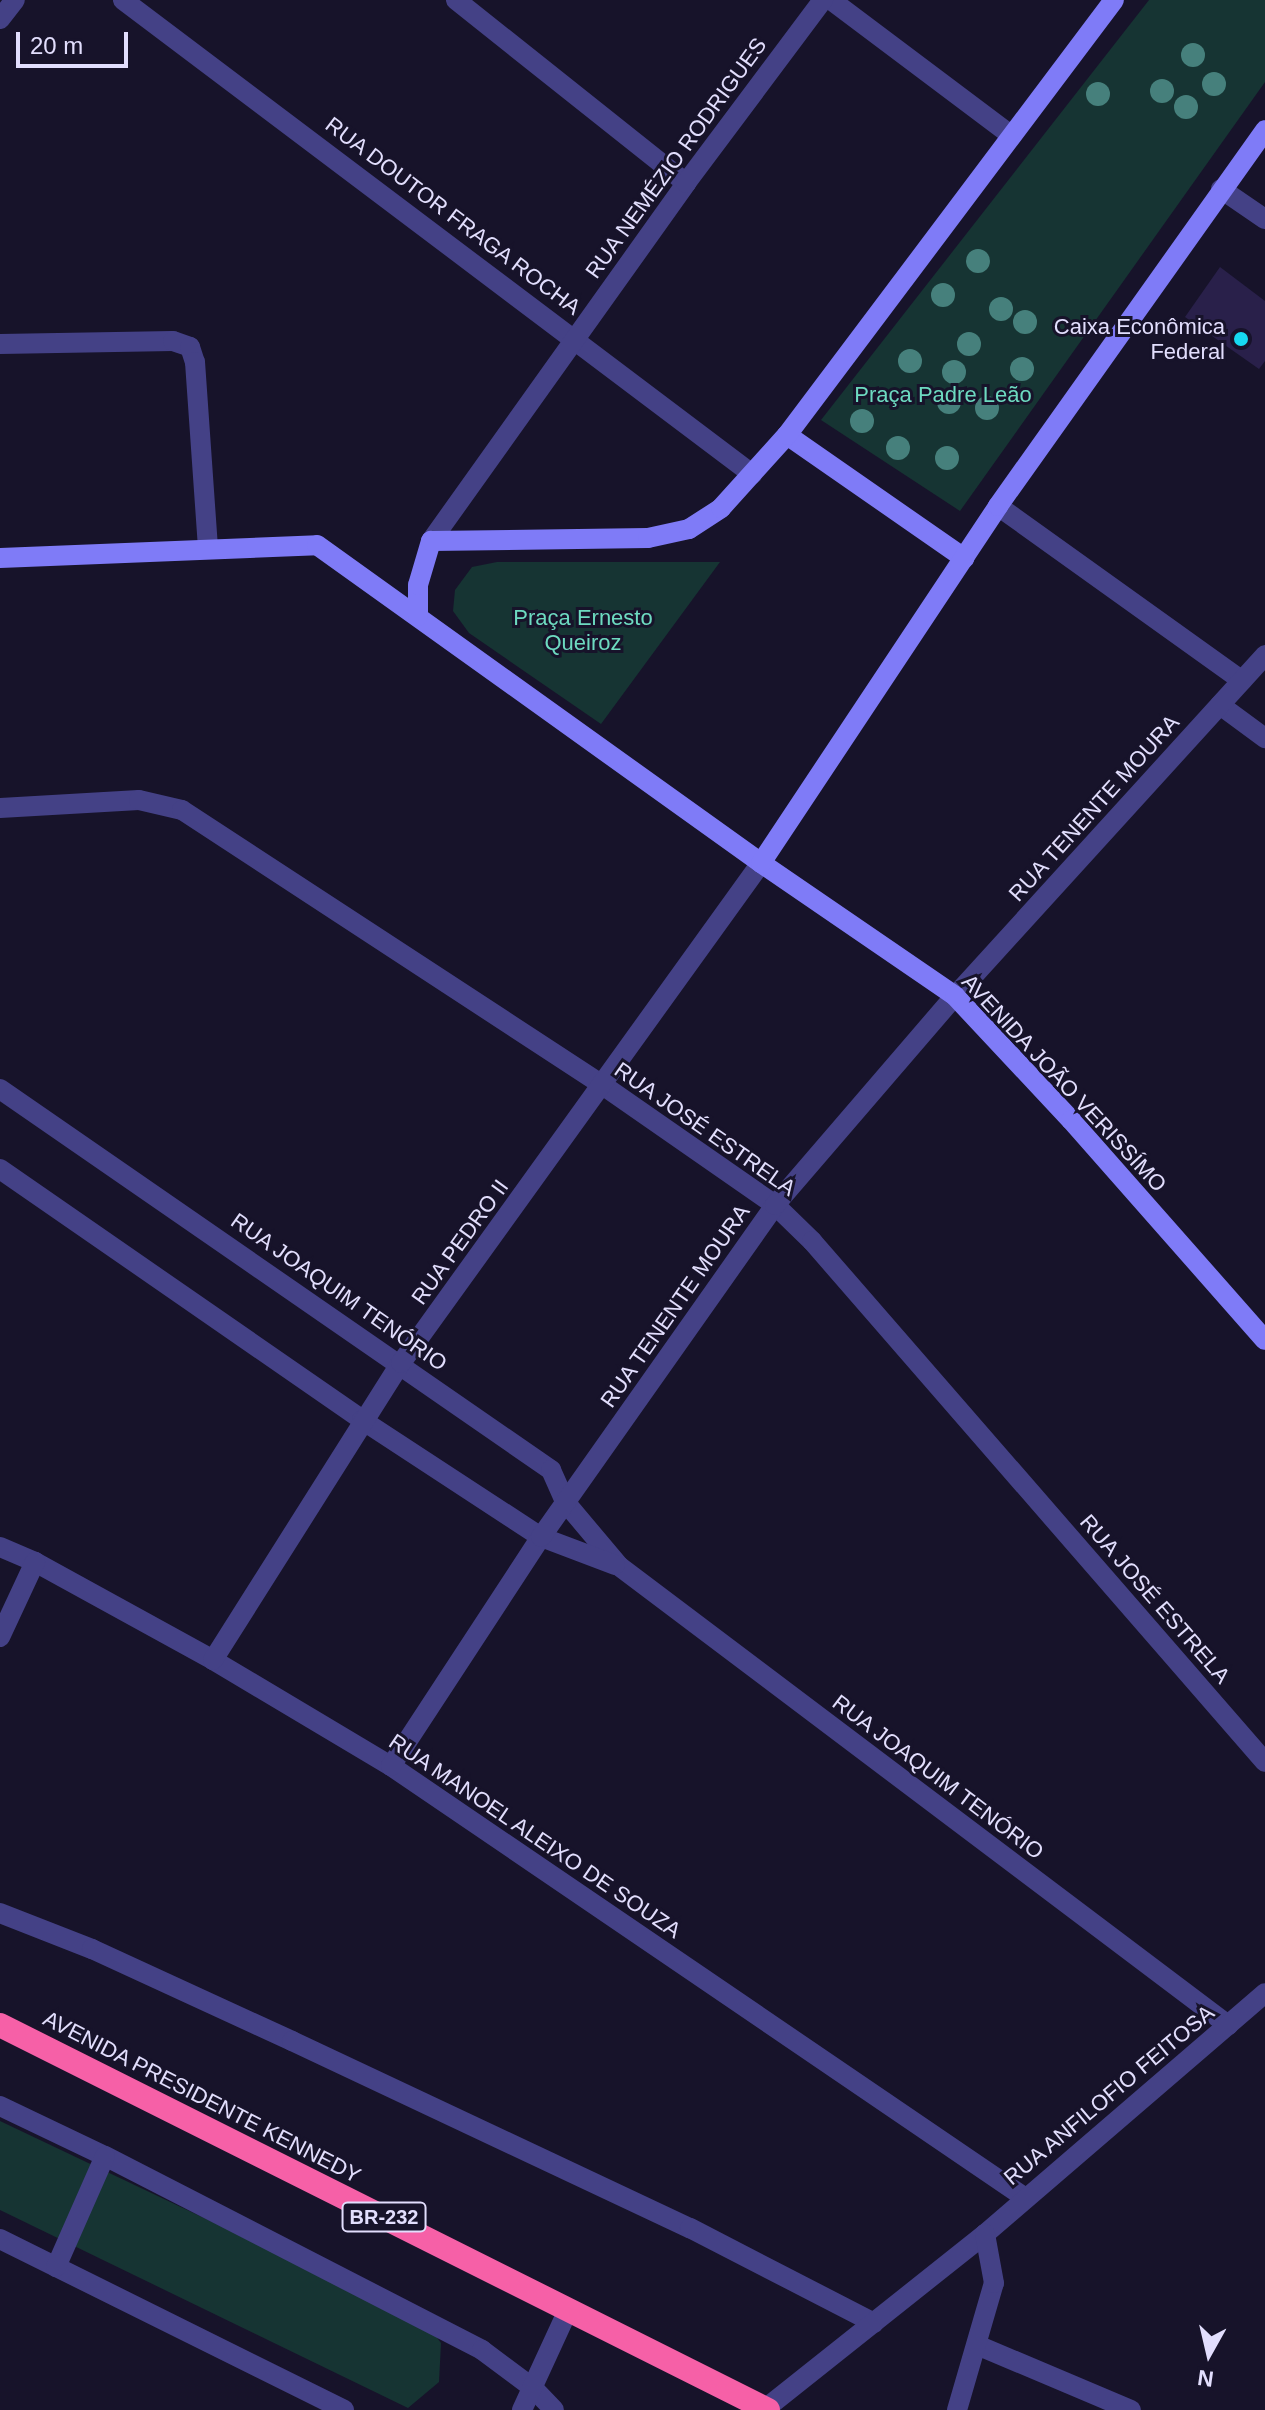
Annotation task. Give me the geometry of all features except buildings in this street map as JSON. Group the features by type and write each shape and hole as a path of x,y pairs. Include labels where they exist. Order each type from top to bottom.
{"highway":[{"name":"AVENIDA PRESIDENTE KENNEDY","path":"0,2025 766,2410"}],"street":[{"path":"0,19 15,0"},
{"name":"RUA DOUTOR FRAGA ROCHA","path":"123,0 752,474"},
{"path":"456,0 686,183"},
{"name":"RUA NEMÉZIO RODRIGUES","path":"431,541 686,183 823,0"},
{"path":"831,0 1012,136"},
{"path":"418,616 418,585 431,541 648,538 689,529 721,508 787,435 1114,0"},
{"path":"0,558 317,545 761,863 998,506 1265,130"},
{"path":"1221,189 1265,219"},
{"path":"0,344 173,341 190,347 195,362 208,549"},
{"path":"787,435 964,558"},
{"path":"998,506 1242,681"},
{"name":"RUA TENENTE MOURA","path":"391,1766 541,1537 775,1205 955,996 1265,655"},
{"path":"1220,705 1265,738"},
{"name":"RUA JOSÉ ESTRELA","path":"0,808 139,800 182,810 604,1086 775,1205 823,1252 1265,1762"},
{"name":"AVENIDA JOÃO VERISSÍMO","path":"761,863 955,996 1071,1120 1265,1340"},
{"name":"RUA PEDRO II","path":"213,1660 362,1420 401,1363 604,1086 761,863"},
{"name":"RUA JOAQUIM TENÓRIO","path":"0,1089 401,1363 551,1470 566,1503 619,1566 1228,2025"},
{"name":"RUA JOAQUIM TENÓRIO","path":"0,1169 362,1420 541,1537 619,1566"},
{"name":"RUA MANOEL ALEIXO DE SOUZA","path":"0,1547 35,1562 213,1660 391,1766 1024,2197"},
{"path":"0,1637 35,1562"},
{"path":"0,1913 92,1949 292,2041 690,2228 874,2323"},
{"name":"RUA ANFILOFIO FEITOSA","path":"766,2410 985,2234 1024,2197 1265,1993"},
{"path":"0,2106 105,2156 482,2350 533,2388 554,2410"},
{"path":"56,2267 105,2156"},
{"path":"957,2410 994,2283 985,2234"},
{"path":"0,2239 344,2410"},
{"path":"522,2410 568,2310"},
{"path":"977,2345 1131,2410"}],"green space":[{"name":"Praça Padre Leão","path":"1149,0 1265,0 1265,82 960,511 821,420"},
{"name":"Praça Ernesto Queiroz","path":"497,562 720,562 601,724 469,633 453,611 455,590 472,567"},
{"path":"0,2121 427,2324 441,2343 439,2382 408,2408 0,2210"}],"place":[{"name":"Caixa Econômica Federal","path":"1241,339"}]}
